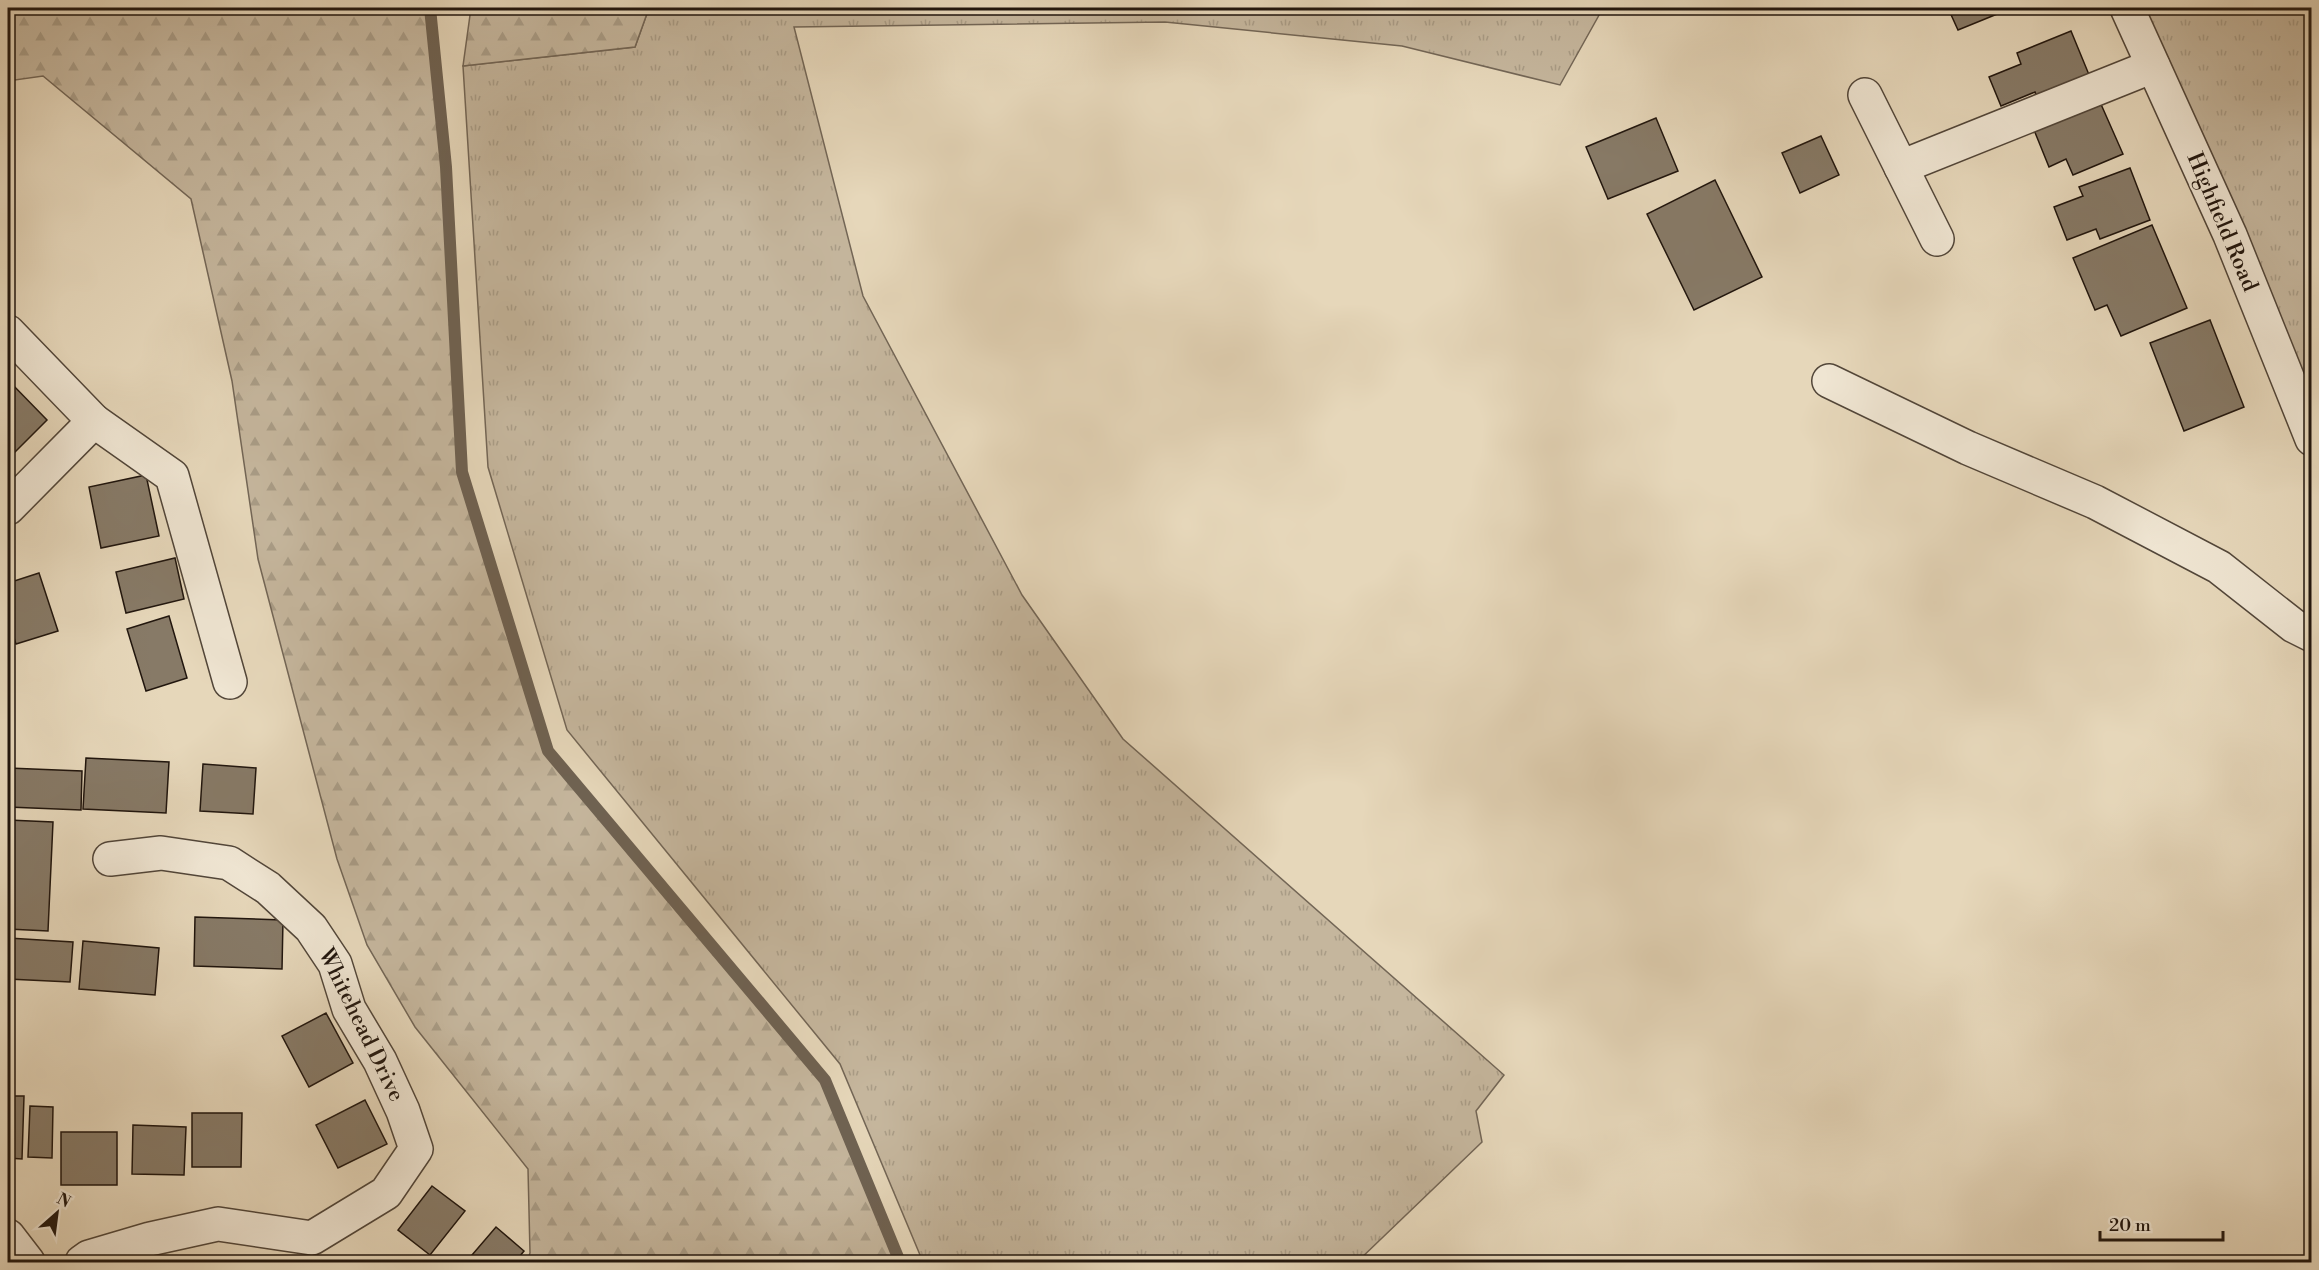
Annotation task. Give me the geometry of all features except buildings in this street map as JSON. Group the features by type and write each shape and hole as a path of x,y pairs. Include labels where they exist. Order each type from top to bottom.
{"street":[{"name":"Highfield Road","path":"2127,8 2230,235 2312,439"},
{"path":"1901,167 2153,66"},
{"path":"1865,95 1937,239"},
{"path":"8,332 94,421 172,476 230,682"},
{"path":"1829,381 1968,448 2095,502 2219,567 2294,626 2312,635"},
{"path":"8,508 94,421"},
{"name":"Whitehead Drive","path":"82,1263 89,1257 99,1254 218,1224 312,1238 386,1192 416,1149 404,1111 380,1061 349,1009 335,963 311,928 268,888 229,863 161,853 110,859"},
{"path":"8,1236 28,1263"}],"green space":[{"path":"8,8 427,8 445,140 462,472 548,751 825,1080 900,1262 527,1262 530,1253 528,1169 415,1027 367,945 337,859 258,559 232,381 191,199 43,76 8,81"},
{"path":"471,8 649,8 635,47 463,66"},
{"path":"649,8 1603,8 1560,85 1402,46 1165,22 794,27 863,296 1022,595 1123,739 1504,1075 1476,1111 1482,1142 1357,1262 923,1262 840,1064 567,730 488,467 463,66 635,47"},
{"path":"2142,8 2311,8 2311,410"}],"waterway":[{"path":"430,8 446,167 462,472 548,751 825,1080 900,1262"}]}
